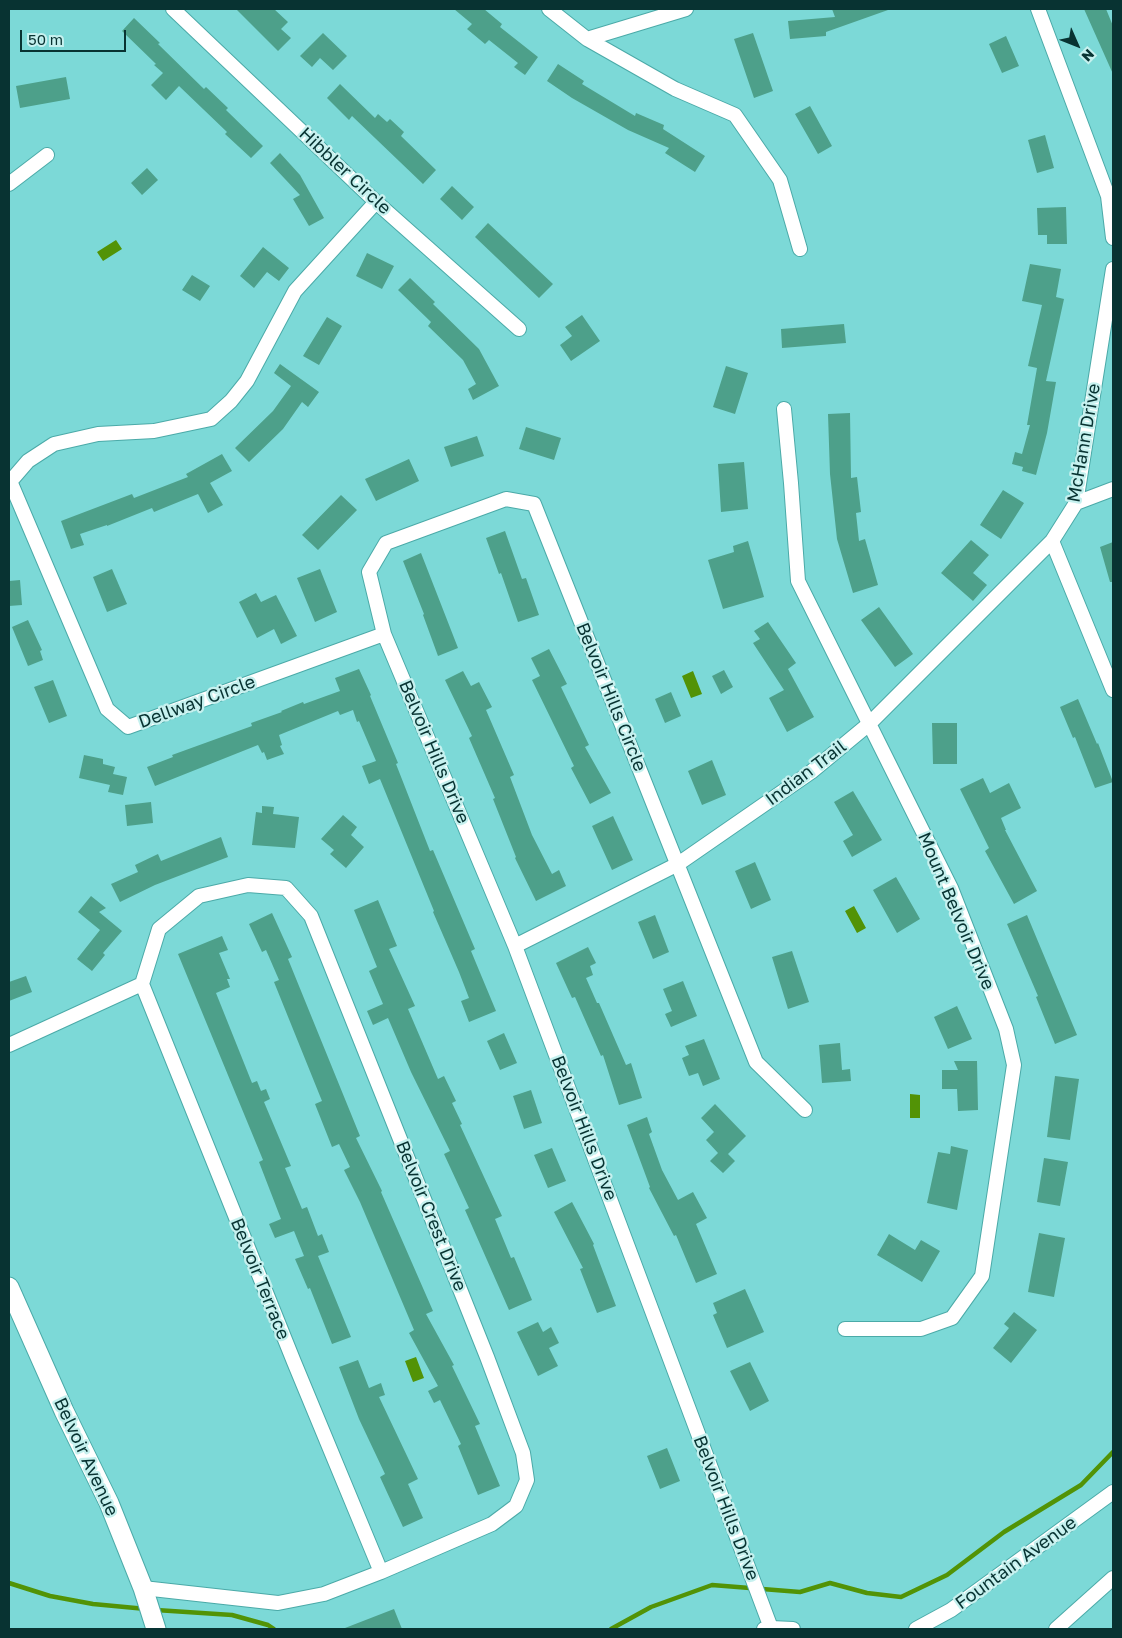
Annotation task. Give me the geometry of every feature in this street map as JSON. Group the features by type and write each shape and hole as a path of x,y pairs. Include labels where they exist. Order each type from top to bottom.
{"street":[{"name":"Hibbler Circle","path":"174,9 376,202 520,329"},
{"path":"549,9 587,39 675,89 735,115 780,180 800,249"},
{"path":"587,39 686,9"},
{"path":"1038,9 1108,196 1113,238"},
{"path":"9,184 47,155"},
{"path":"9,482 28,461 54,444 98,434 154,431 212,419 231,401 247,381 295,291 376,202"},
{"name":"McHann Drive","path":"1052,541 1076,503 1113,269"},
{"name":"Mount Belvoir Drive","path":"784,409 798,582 951,888 1006,1029 1014,1065 982,1276 952,1318 921,1329 845,1330"},
{"name":"Dellway Circle","path":"9,482 107,709 128,727 384,634"},
{"path":"1076,503 1113,489"},
{"name":"Belvoir Hills Circle","path":"384,634 369,572 386,543 506,499 534,504 756,1062 805,1110"},
{"path":"1052,541 1113,690"},
{"name":"Indian Trail","path":"515,946 678,864 811,772 869,724 1052,541"},
{"name":"Belvoir Hills Drive","path":"384,634 515,946 767,1628"},
{"name":"Belvoir Crest Drive","path":"142,984 159,929 199,896 248,885 286,888 312,916 514,1427 523,1453 527,1480 516,1506 492,1524 381,1572 324,1594 278,1603 143,1588"},
{"path":"9,1045 142,984"},
{"name":"Belvoir Terrace","path":"142,984 294,1362 381,1572"},
{"name":"Belvoir Avenue","path":"9,1287 64,1411 109,1503 143,1588 156,1629"},
{"name":"Fountain Avenue","path":"916,1629 951,1610 1113,1492"},
{"path":"1056,1629 1113,1578"},
{"path":"767,1628 793,1629"}],"shaded area":[{"path":"116,240 122,249 103,261 97,252"},
{"path":"693,671 702,694 691,698 682,676"},
{"path":"854,906 866,928 857,933 845,911"},
{"path":"910,1094 920,1095 920,1118 910,1118"},
{"path":"416,1357 424,1378 413,1382 405,1361"}],"building":[{"path":"236,9 274,9 288,22 281,29 291,38 278,51"},
{"path":"454,9 484,9 502,24 500,27 538,57 525,75 514,67 518,63 489,40 485,44 467,29 472,24"},
{"path":"832,9 888,10 826,32 826,36 790,39 788,21 835,17"},
{"path":"1084,9 1106,9 1113,26 1113,74"},
{"path":"134,18 204,89 206,87 228,108 226,110 263,146 251,158 179,86 166,100 151,85 163,73 122,31"},
{"path":"323,33 347,56 333,70 320,58 312,67 300,56"},
{"path":"753,33 773,91 754,98 734,39"},
{"path":"1006,36 1019,66 1002,73 989,44"},
{"path":"558,64 584,81 582,84 635,116 636,113 664,125 663,129 705,156 695,172 665,153 669,148 628,130 572,98 547,81"},
{"path":"66,77 70,99 20,108 16,86"},
{"path":"340,84 375,118 378,114 387,122 390,119 404,132 401,136 436,170 423,184 352,116 349,120 327,98"},
{"path":"810,106 832,146 818,154 795,114"},
{"path":"1045,135 1054,168 1037,173 1028,140"},
{"path":"280,153 300,175 324,218 309,226 293,199 300,195 270,163"},
{"path":"147,168 158,180 142,195 131,183"},
{"path":"452,186 474,207 462,220 440,199"},
{"path":"1066,207 1067,244 1047,244 1047,235 1038,235 1037,208"},
{"path":"488,223 553,284 539,298 475,237"},
{"path":"263,247 289,268 279,281 267,272 254,288 240,276"},
{"path":"367,253 394,266 382,289 356,276"},
{"path":"1030,264 1061,269 1056,297 1064,299 1046,381 1056,382 1047,433 1036,475 1022,471 1023,467 1012,464 1015,452 1022,454 1030,425 1027,425 1037,368 1028,366 1042,305 1022,301"},
{"path":"192,275 210,286 200,301 182,290"},
{"path":"410,278 435,302 433,304 479,349 499,386 473,400 468,389 476,384 463,360 428,326 431,322 398,290"},
{"path":"582,315 600,341 571,361 560,345 572,336 565,327"},
{"path":"327,317 342,326 319,365 303,356"},
{"path":"844,324 846,343 782,348 781,329"},
{"path":"280,364 319,392 308,407 302,402 283,429 249,462 235,448 273,411 291,386 274,373"},
{"path":"726,366 748,373 735,414 713,407"},
{"path":"850,413 851,478 857,477 861,512 856,513 859,541 865,539 878,585 853,593 837,539 830,474 828,414"},
{"path":"526,427 561,438 554,460 519,449"},
{"path":"477,436 484,456 451,467 444,447"},
{"path":"222,454 232,471 210,483 223,505 208,513 198,494 154,512 152,508 107,526 80,534 84,545 71,549 61,521 132,494 134,498 188,477 186,474"},
{"path":"409,459 419,481 376,501 365,479"},
{"path":"744,462 748,509 721,512 718,464"},
{"path":"1003,490 1024,503 1001,539 980,525"},
{"path":"341,495 357,510 318,550 302,535"},
{"path":"505,531 522,579 526,578 539,615 518,622 501,573 499,574 486,538"},
{"path":"971,540 989,555 973,573 987,585 973,601 941,573"},
{"path":"748,541 764,597 723,609 708,560 734,552 733,546"},
{"path":"1113,542 1113,582 1110,582 1100,547"},
{"path":"421,553 458,648 438,656 403,561"},
{"path":"112,569 127,604 107,612 93,577"},
{"path":"320,569 337,612 315,622 297,578"},
{"path":"20,580 22,605 9,606 9,581"},
{"path":"256,593 261,602 276,595 297,636 281,644 274,629 257,638 239,602"},
{"path":"879,607 913,654 895,667 861,620"},
{"path":"28,620 42,650 40,651 43,660 28,666 12,627"},
{"path":"768,622 796,663 788,669 814,717 787,732 769,698 784,690 753,643 760,639 754,631"},
{"path":"549,649 567,684 561,687 589,745 585,747 611,793 590,804 571,768 574,766 532,680 540,676 531,658"},
{"path":"359,669 398,763 396,764 430,851 433,850 475,949 471,951 496,1011 469,1022 461,1001 469,998 380,779 369,784 362,766 376,761 353,710 340,715 338,711 279,735 282,745 280,746 284,754 267,760 264,752 262,753 258,745 155,786 147,767 173,757 172,755 252,726 251,723 303,702 304,704 340,691 335,678"},
{"path":"724,670 733,687 721,694 712,676"},
{"path":"463,671 471,686 479,682 492,707 486,710 514,775 510,777 532,835 552,874 559,870 566,886 536,901 515,858 493,799 495,798 469,738 472,736 445,680"},
{"path":"53,680 67,716 49,723 34,687"},
{"path":"671,692 681,716 665,723 655,699"},
{"path":"1078,699 1113,782 1095,788 1075,737 1073,738 1060,707"},
{"path":"932,723 957,723 957,764 933,764"},
{"path":"84,755 103,759 103,764 115,767 113,774 127,777 123,795 108,792 110,785 79,778"},
{"path":"712,760 726,795 702,805 688,771"},
{"path":"983,778 990,793 1009,783 1021,808 1001,818 1005,830 1037,891 1014,904 985,851 989,848 960,789"},
{"path":"853,791 882,840 852,857 843,841 853,835 834,802"},
{"path":"151,802 153,823 127,826 125,805"},
{"path":"262,806 274,807 273,814 299,817 295,848 252,845 256,812 262,813"},
{"path":"343,815 357,827 351,835 364,847 346,868 330,854 334,850 321,839"},
{"path":"613,816 633,860 612,870 592,826"},
{"path":"221,837 228,857 155,885 120,902 111,884 138,872 135,865 158,854 161,861"},
{"path":"755,862 771,900 751,909 735,871"},
{"path":"896,877 920,919 897,933 873,890"},
{"path":"91,896 106,908 99,912 122,931 103,953 105,955 92,971 77,959 100,930 78,912"},
{"path":"378,900 397,946 389,949 415,1006 408,1009 438,1079 444,1076 456,1101 452,1103 462,1124 460,1125 502,1216 495,1219 511,1258 514,1257 532,1300 509,1310 465,1210 469,1208 444,1154 450,1151 411,1072 388,1018 373,1025 367,1011 383,1004 369,971 377,967 354,910"},
{"path":"272,913 292,957 288,959 360,1136 356,1138 382,1191 433,1311 426,1314 454,1365 452,1366 480,1424 475,1426 500,1486 478,1495 458,1446 461,1444 440,1400 434,1403 428,1391 438,1386 409,1333 414,1330 360,1202 344,1170 350,1167 339,1144 332,1147 315,1104 322,1101 274,982 279,980 266,950 262,952 249,924"},
{"path":"655,915 669,952 653,959 638,922"},
{"path":"1027,915 1077,1035 1055,1044 1036,997 1038,996 1007,924"},
{"path":"222,936 228,950 219,953 230,979 227,979 230,987 216,993 252,1083 257,1081 261,1091 266,1089 270,1099 264,1102 291,1166 285,1168 302,1209 307,1207 318,1236 322,1234 329,1252 318,1256 351,1337 332,1344 310,1288 308,1289 295,1259 304,1256 294,1231 275,1238 269,1224 281,1219 259,1162 263,1160 178,954"},
{"path":"588,947 596,963 590,966 593,975 586,978 626,1065 631,1063 642,1098 619,1105 603,1055 601,1056 575,997 572,998 556,963"},
{"path":"792,951 809,1002 788,1009 772,957"},
{"path":"26,976 32,992 9,1001 9,982"},
{"path":"683,981 697,1016 671,1027 665,1014 672,1011 663,989"},
{"path":"957,1006 972,1039 948,1049 934,1017"},
{"path":"504,1033 517,1063 500,1070 487,1041"},
{"path":"704,1039 720,1079 703,1086 698,1073 689,1076 682,1058 689,1055 685,1046"},
{"path":"840,1043 842,1070 850,1069 851,1081 822,1083 819,1045"},
{"path":"954,1061 977,1061 978,1110 958,1111 957,1089 942,1089 942,1070 958,1070"},
{"path":"1055,1076 1079,1079 1070,1140 1047,1137"},
{"path":"531,1090 542,1123 524,1129 513,1096"},
{"path":"715,1104 746,1136 728,1154 735,1161 723,1173 710,1161 718,1153 706,1140 714,1132 701,1118"},
{"path":"647,1117 652,1132 649,1134 662,1170 678,1200 693,1192 707,1218 696,1224 717,1274 696,1283 676,1235 674,1236 649,1188 627,1125"},
{"path":"951,1146 968,1150 957,1210 927,1203 938,1152 950,1154"},
{"path":"552,1148 566,1181 548,1188 534,1155"},
{"path":"1044,1158 1068,1162 1060,1206 1037,1202"},
{"path":"572,1202 594,1244 616,1306 597,1313 580,1269 583,1268 554,1212"},
{"path":"1039,1233 1065,1238 1054,1297 1028,1292"},
{"path":"889,1234 915,1250 921,1240 940,1251 922,1282 877,1255"},
{"path":"745,1289 764,1332 727,1348 713,1315 717,1313 713,1303"},
{"path":"1014,1312 1037,1330 1011,1363 993,1348 1009,1328 1004,1324"},
{"path":"538,1322 543,1332 551,1327 559,1343 549,1348 558,1366 538,1376 517,1332"},
{"path":"358,1360 369,1388 381,1383 385,1395 379,1397 418,1479 408,1484 423,1518 403,1527 380,1477 385,1474 359,1419 339,1367"},
{"path":"750,1362 769,1401 750,1411 730,1371"},
{"path":"667,1448 680,1481 660,1489 647,1456"},
{"path":"394,1609 402,1629 345,1629 345,1628"}],"waterway":[{"path":"611,1629 651,1607 712,1585 800,1592 830,1583 867,1593 901,1597 947,1575 1004,1532 1081,1485 1113,1452"},
{"path":"9,1583 50,1596 93,1604 146,1609"},
{"path":"156,1610 232,1615 268,1625 274,1629"}]}
